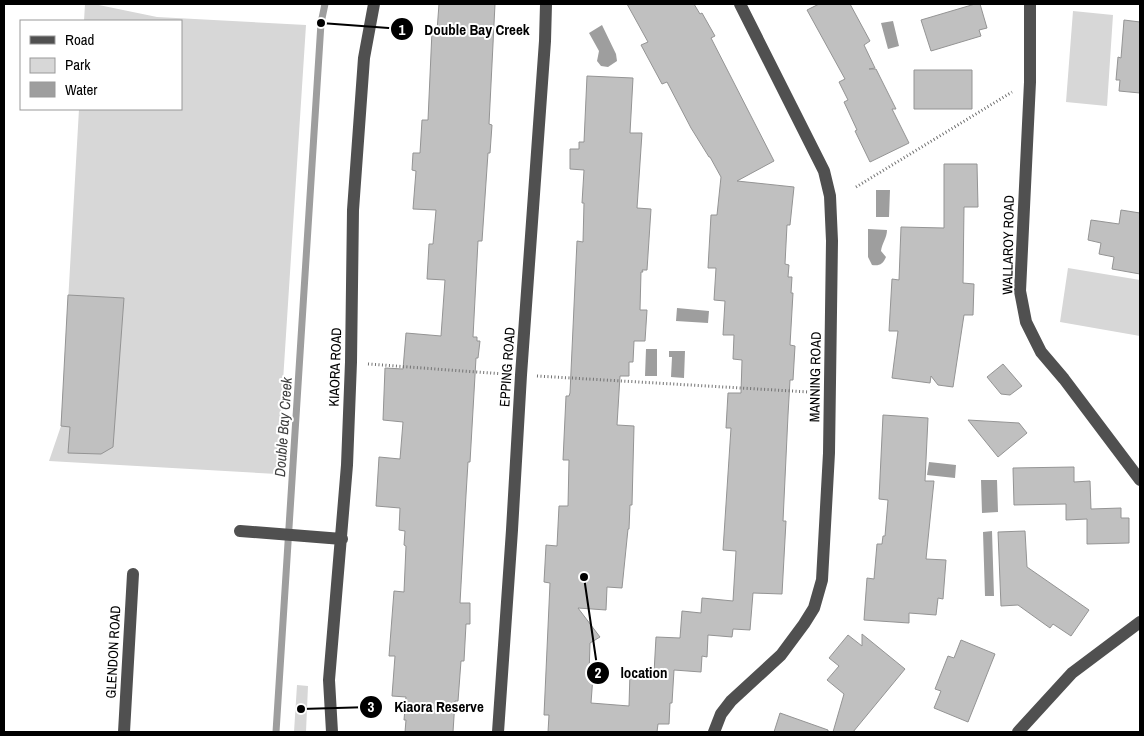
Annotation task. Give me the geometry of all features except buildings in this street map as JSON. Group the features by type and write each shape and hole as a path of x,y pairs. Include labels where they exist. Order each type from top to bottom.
{"street":[{"name":"KIAORA ROAD","path":"332,732 329,680 347,465 351,362 353,210 364,58 374,4"},
{"name":"EPPING ROAD","path":"498,732 546,4"},
{"name":"MANNING ROAD","path":"714,732 720,714 731,701 782,655 814,608 822,580 828,453 832,241 830,196 824,171 740,4"},
{"name":"WALLAROY ROAD","path":"1030,4 1030,82 1020,291 1026,322 1041,352 1064,379 1140,480"},
{"path":"240,531 342,539"},
{"name":"GLENDON ROAD","path":"124,732 132,574"},
{"path":"1018,732 1072,673 1140,622"}],"path":[{"path":"856,187 1030,82"},
{"path":"351,362 521,375 809,392"}],"green space":[{"path":"85,4 94,4 157,17 306,25 277,474 49,461 61,426 79,110 182,110 182,20 84,20"},
{"path":"1073,11 1113,15 1107,106 1066,102"},
{"path":"1068,268 1140,280 1140,336 1060,322"},
{"path":"297,685 308,686 306,732 294,732"}],"water":[{"path":"893,21 899,46 888,49 881,23"},
{"path":"602,25 616,54 617,61 608,67 601,66 597,61 599,51 589,33"},
{"path":"876,190 890,190 889,217 876,217"},
{"path":"868,229 887,230 881,251 886,257 879,265 872,265 868,257"},
{"path":"677,308 709,311 708,323 676,321"},
{"path":"646,349 657,349 657,376 645,376"},
{"path":"669,351 685,351 684,378 671,377 672,357 669,357"},
{"path":"929,462 956,465 955,478 927,475"},
{"path":"981,480 997,480 998,512 982,513"},
{"path":"992,531 994,596 985,596 983,532"}],"waterway":[{"name":"Double Bay Creek","path":"276,732 321,23 325,4"}],"place":[{"name":"Double Bay Creek","path":"321,23"},
{"name":"location","path":"584,577"},
{"name":"Kiaora Reserve","path":"301,709"}]}
